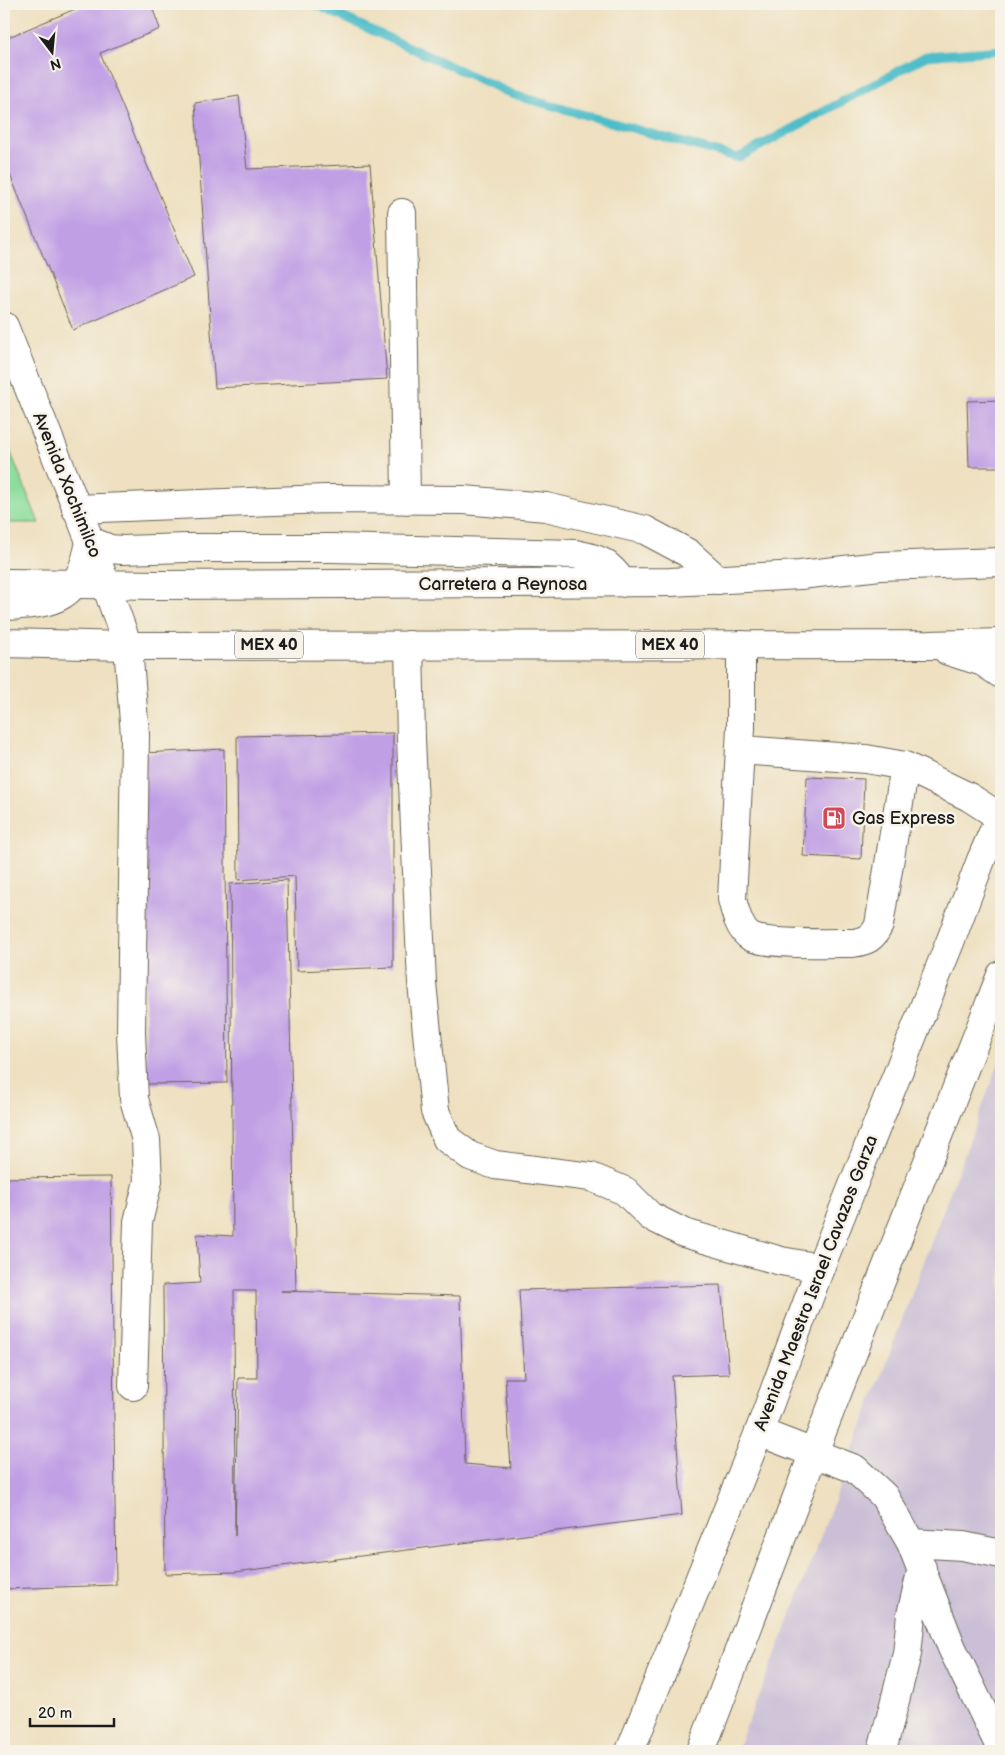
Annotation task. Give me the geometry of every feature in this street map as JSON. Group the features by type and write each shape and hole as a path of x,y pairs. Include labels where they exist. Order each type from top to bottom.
{"main road":[{"path":"402,213 406,500"},
{"name":"Avenida Xochimilco","path":"4,326 90,541 128,646 135,735 131,1033 134,1099 146,1140 148,1181 138,1222 133,1386"},
{"path":"76,509 325,499 464,500 546,507 645,530 688,553 718,580"},
{"path":"4,606 47,603 63,595 74,584 86,558 90,541 110,550 332,548 575,554 597,558 612,568 623,583"},
{"name":"Carretera a Reynosa","path":"4,583 106,585 623,583 800,575 880,566 1001,562"},
{"name":"MEX 40","path":"4,643 128,646 930,645 1001,643"},
{"path":"741,644 740,750 732,899 738,921 751,937 772,941 853,943 865,941 874,935 879,925 905,766"},
{"path":"409,645 411,739 422,983 435,1111 447,1139 470,1156 495,1165 591,1177 625,1191 650,1216 684,1232 781,1261 820,1268"},
{"path":"930,645 984,662 1001,674"},
{"path":"740,750 866,759 905,766 1001,815"},
{"name":"Avenida Maestro Israel Cavazos Garza","path":"630,1751 759,1432 820,1268 952,937 980,860 1001,815"},
{"path":"701,1751 814,1452 1001,975"},
{"path":"759,1432 855,1469 884,1496 911,1543 952,1648 1001,1748"},
{"path":"911,1543 963,1546 1001,1554"},
{"path":"882,1751 898,1696 907,1654 911,1614 922,1568"}],"shaded area":[{"path":"1001,1057 1001,1751 736,1751 785,1631"}],"green space":[{"path":"4,436 39,523 4,523"}],"building":[{"path":"87,4 151,4 160,29 100,53 194,277 73,330 4,160 4,39"},
{"path":"239,96 247,169 370,164 387,379 215,388 195,103"},
{"path":"1001,400 1001,467 969,467 967,401"},
{"path":"393,733 393,967 297,971 295,876 238,880 237,736"},
{"path":"224,749 227,1083 146,1084 143,753"},
{"name":"Gas Express","path":"807,777 864,779 861,859 803,856"},
{"path":"287,880 296,1291 281,1291 460,1296 465,1464 511,1468 505,1378 524,1378 519,1290 721,1285 729,1374 672,1376 682,1515 235,1572 165,1574 163,1285 200,1283 197,1234 233,1236 230,884","holes":["234,1291 256,1291 257,1378 238,1378 235,1536"]},
{"path":"111,1177 116,1585 4,1589 4,1178"}],"waterway":[{"path":"314,4 514,95 738,158 926,56 1001,50"}],"place":[{"name":"Gas Express","path":"834,818"}]}
